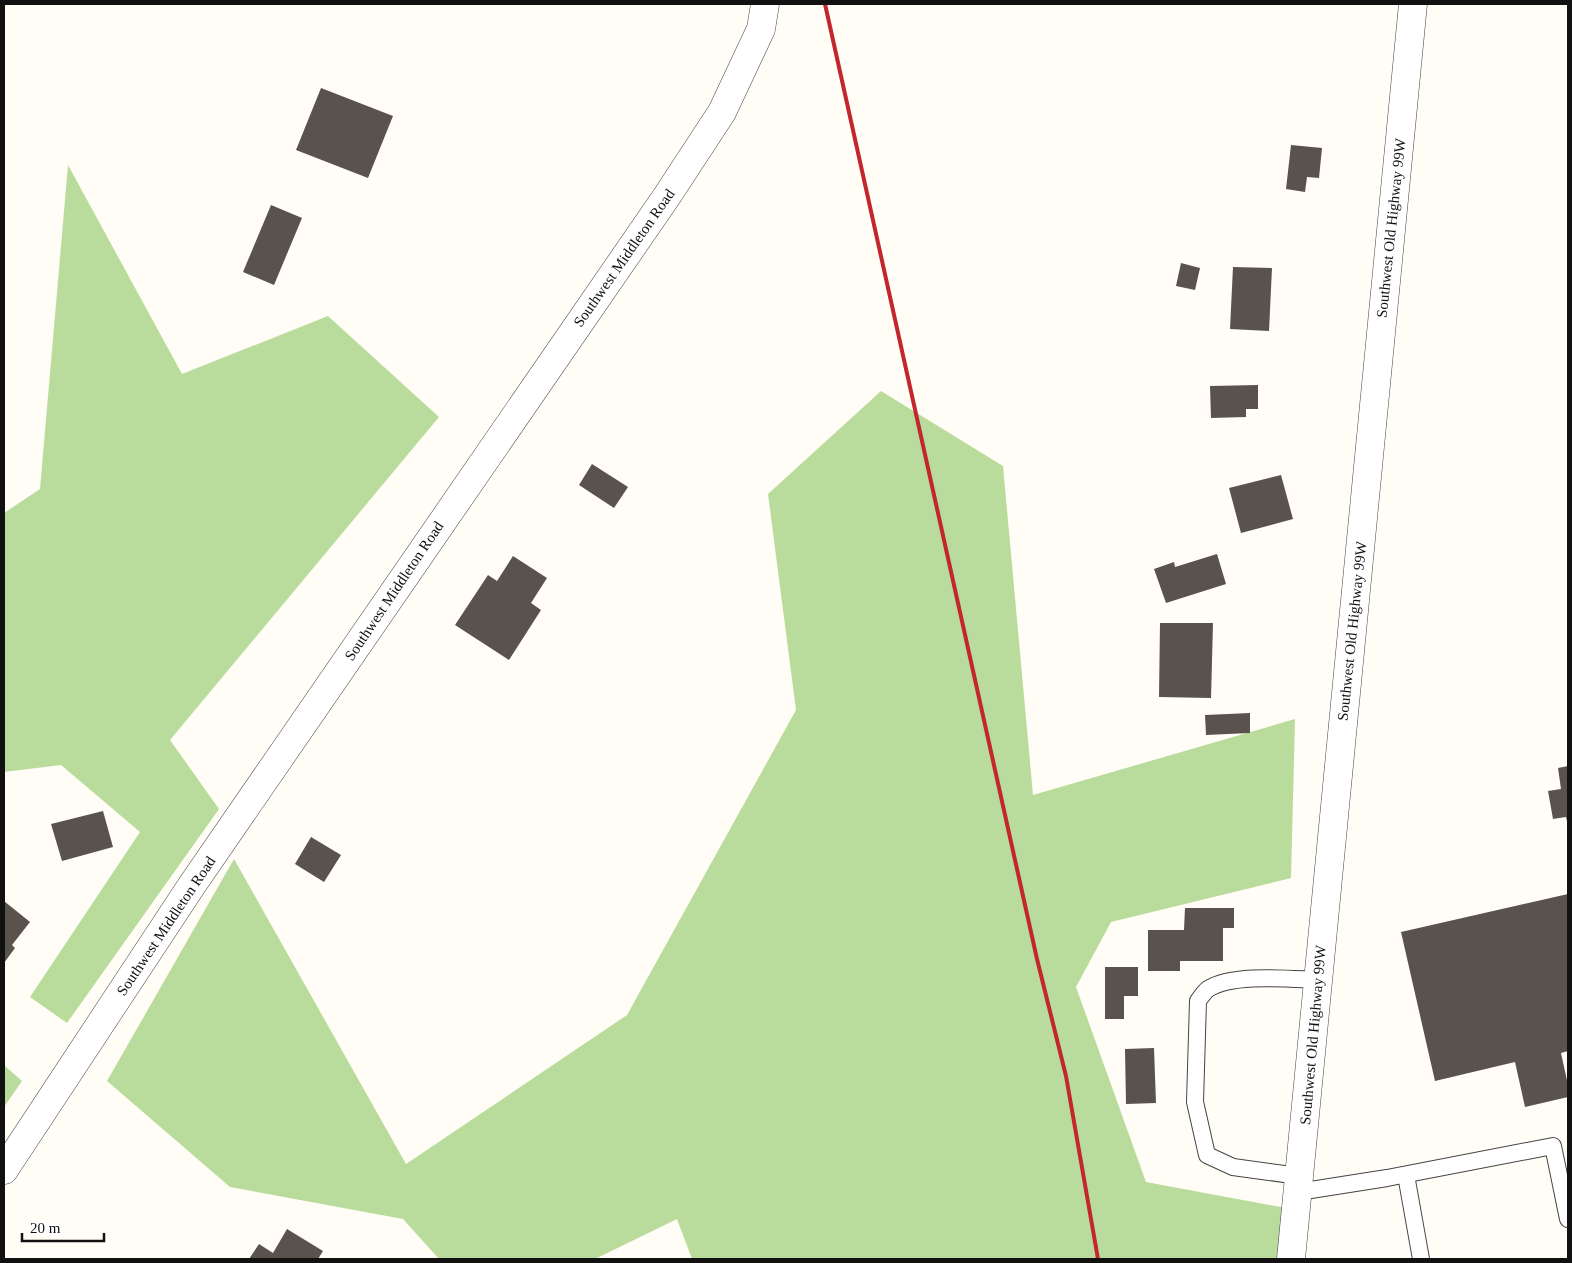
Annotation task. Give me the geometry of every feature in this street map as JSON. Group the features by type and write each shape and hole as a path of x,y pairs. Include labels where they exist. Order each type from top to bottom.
{"street":[{"name":"Southwest Middleton Road","path":"4,1170 192,885 667,196 722,112 762,28 765,4"},
{"name":"Southwest Old Highway 99W","path":"1291,1259 1413,4"}],"lane":[{"path":"1318,980 1268,978 1225,982 1207,990 1198,1001 1196,1102 1207,1155 1233,1167 1298,1184 1406,1175 1561,1144 1568,1219"},
{"path":"1406,1175 1422,1259"}],"green space":[{"path":"68,165 182,374 328,316 439,417 170,740 219,809 67,1023 30,997 140,832 61,765 4,772 4,513 40,489"},
{"path":"881,391 1003,466 1033,795 1295,719 1291,878 1111,922 1076,987 1146,1182 1286,1208 1282,1259 692,1259 677,1219 595,1259 439,1259 403,1219 230,1187 107,1081 234,859 406,1164 627,1015 796,710 768,494"},
{"path":"4,1065 22,1081 4,1107"}],"building":[{"path":"321,88 393,116 368,178 296,150"},
{"path":"1291,145 1322,148 1319,178 1307,177 1305,192 1286,189"},
{"path":"271,205 302,218 274,285 243,272"},
{"path":"1181,263 1200,268 1195,290 1176,286"},
{"path":"1233,267 1272,268 1269,331 1230,329"},
{"path":"1258,385 1258,409 1246,409 1246,417 1211,418 1210,386"},
{"path":"592,464 628,487 614,508 579,485"},
{"path":"1281,475 1293,519 1241,533 1229,488"},
{"path":"1217,554 1226,584 1166,603 1154,569 1174,562 1175,567"},
{"path":"513,556 547,578 531,603 541,610 509,660 455,625 488,575 497,581"},
{"path":"1160,623 1213,623 1211,698 1159,697"},
{"path":"1250,713 1250,733 1206,735 1205,715"},
{"path":"1568,766 1568,821 1566,817 1553,819 1548,791 1561,789 1558,768"},
{"path":"103,811 113,847 62,861 51,824"},
{"path":"311,837 341,855 324,882 295,864"},
{"path":"1568,894 1568,1051 1561,1053 1568,1085 1568,1097 1525,1107 1515,1062 1435,1081 1401,932"},
{"path":"4,901 30,922 12,945 15,948 4,963"},
{"path":"1185,908 1234,908 1234,928 1223,928 1223,961 1180,961 1180,971 1148,971 1148,930 1184,930"},
{"path":"1105,967 1138,967 1138,996 1124,996 1124,1019 1105,1019"},
{"path":"1154,1048 1156,1103 1126,1104 1125,1049"},
{"path":"287,1229 323,1251 318,1259 249,1259 259,1244 273,1253"}],"railway":[{"path":"825,4 1037,959 1066,1076 1098,1259"}]}
